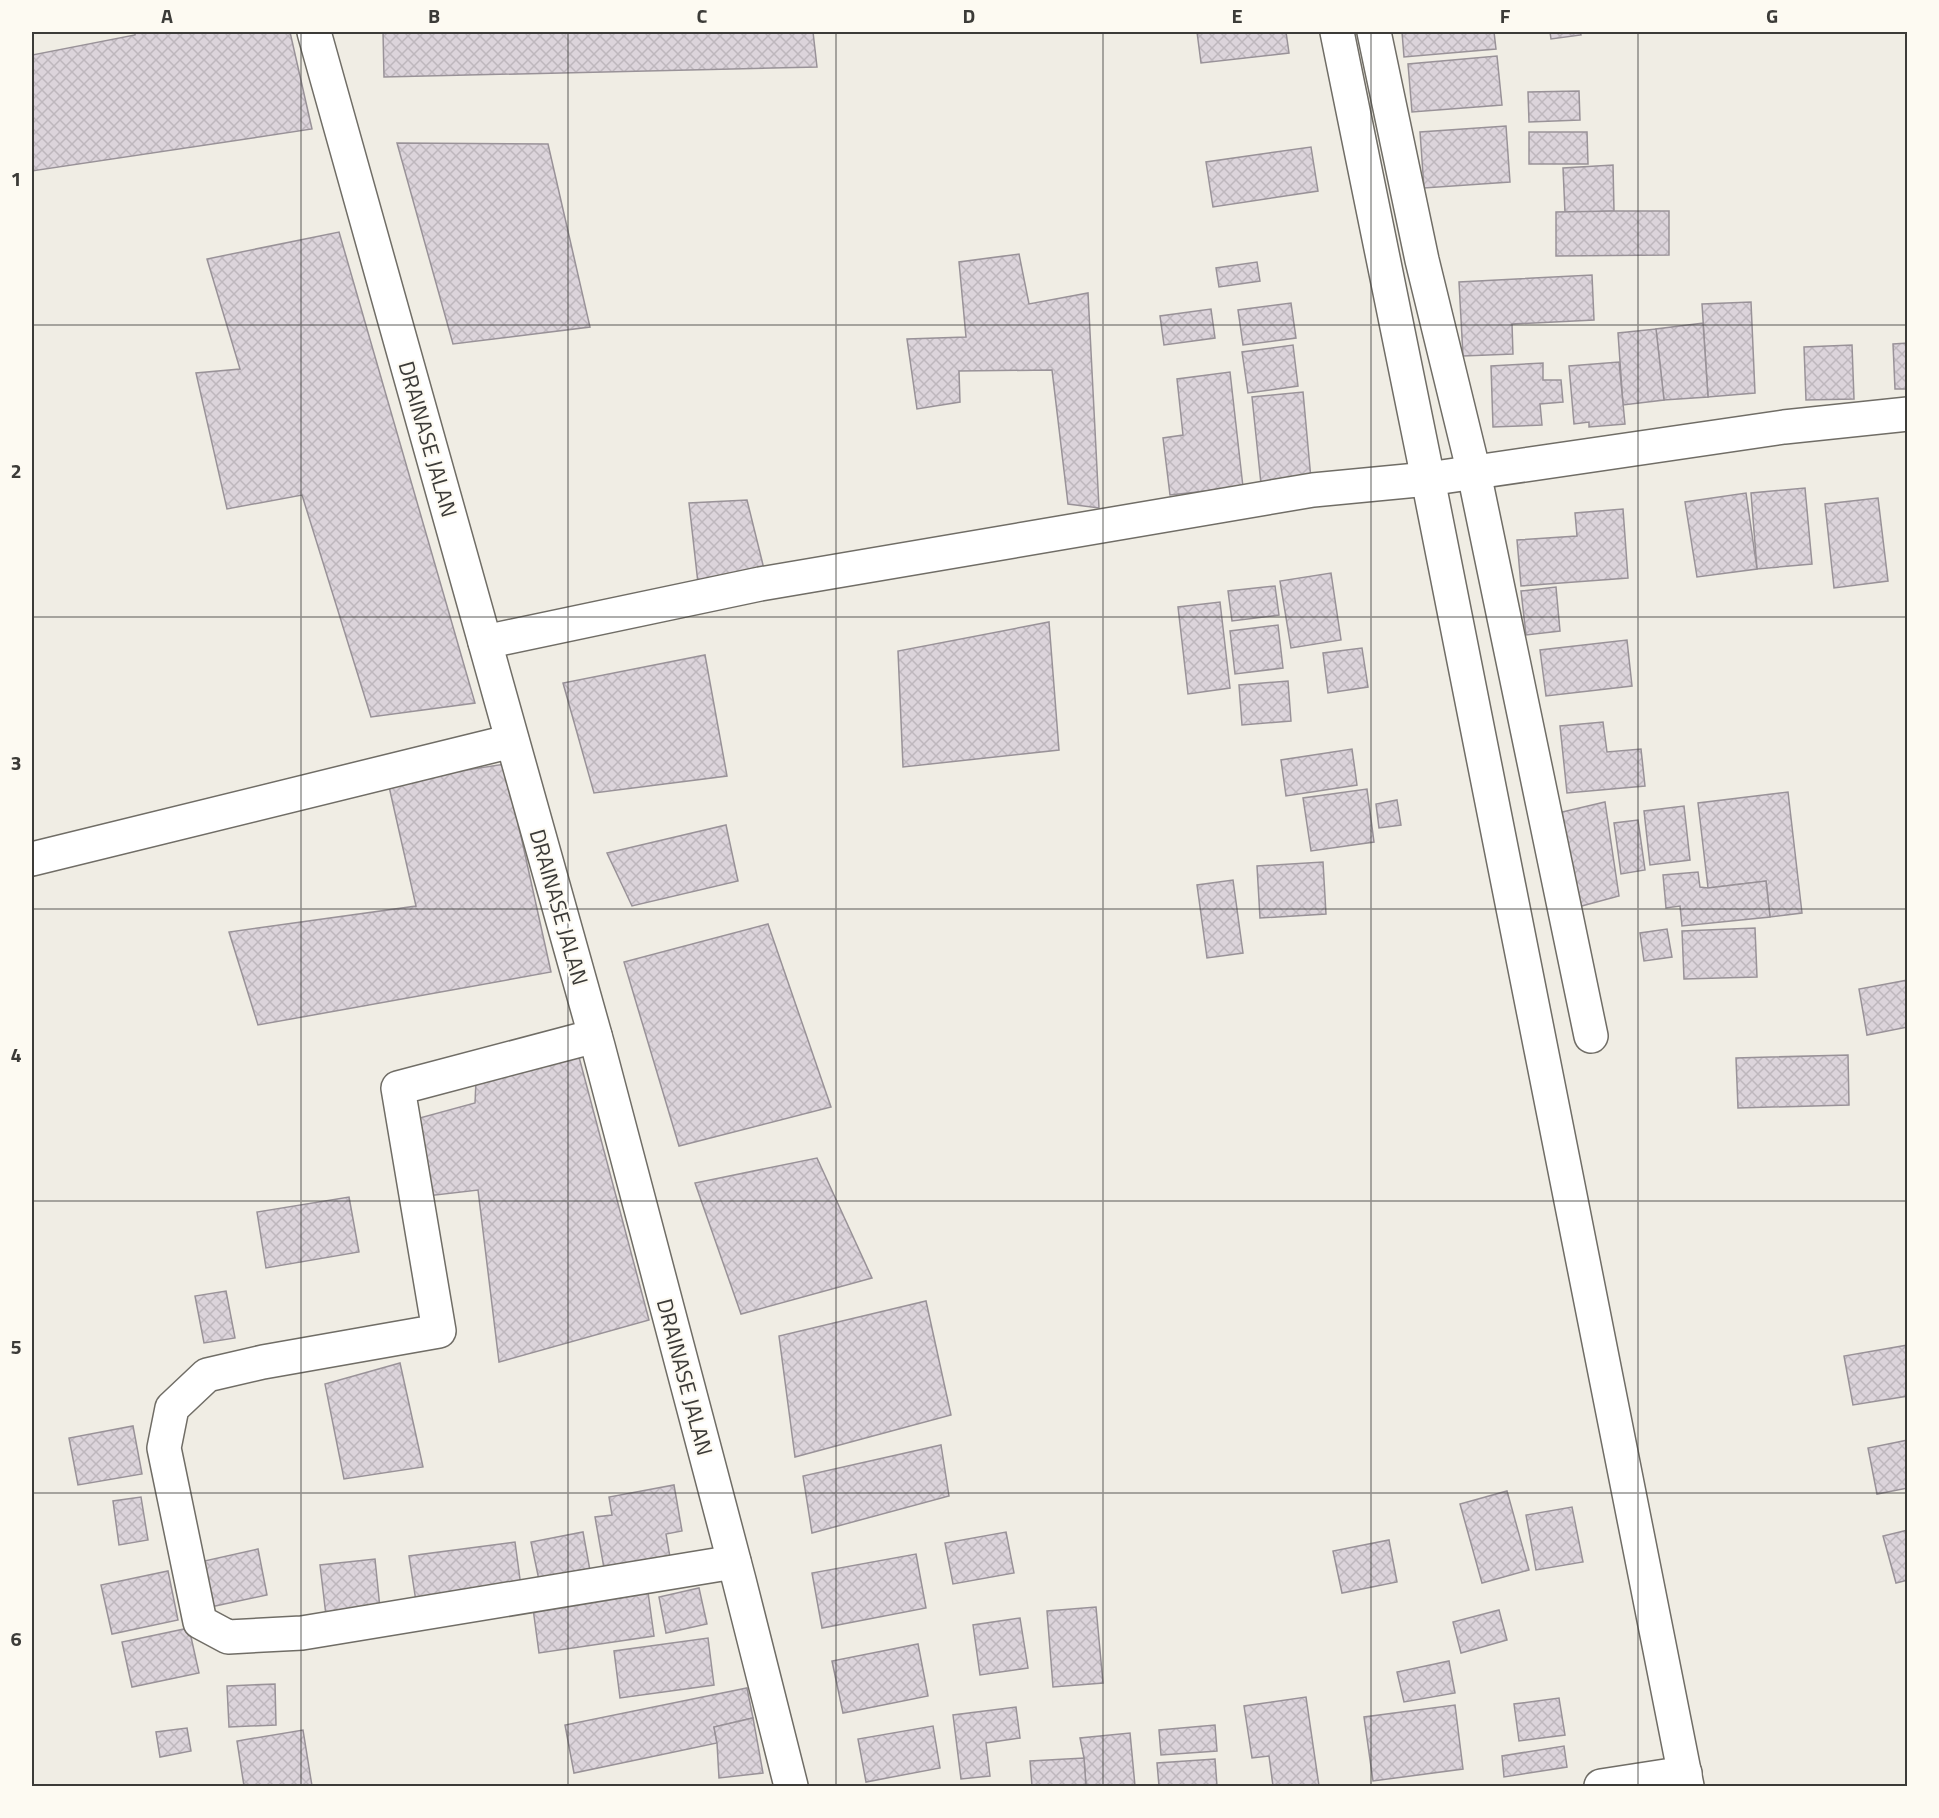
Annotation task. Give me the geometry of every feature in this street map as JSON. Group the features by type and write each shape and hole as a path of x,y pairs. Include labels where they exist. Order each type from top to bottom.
{"street":[{"name":"DRAINASE JALAN","path":"314,32 595,1036 791,1786"},
{"path":"1337,32 1686,1780 1601,1786"},
{"path":"1374,32 1422,260 1473,473 1591,1036"},
{"path":"485,642 772,582 1313,489 1428,479 1784,427 1908,414"},
{"path":"32,859 512,741"},
{"path":"595,1036 398,1088 439,1331 263,1362 207,1375 172,1408 165,1448 200,1622 228,1637 302,1633 734,1563"}],"building":[{"path":"135,32 290,32 312,129 32,171 32,55 135,35"},
{"path":"383,32 813,32 817,67 384,77"},
{"path":"1197,32 1286,32 1289,53 1201,63"},
{"path":"1402,32 1494,32 1496,49 1404,57"},
{"path":"1550,32 1580,32 1581,35 1551,39"},
{"path":"1497,56 1502,105 1412,112 1408,64"},
{"path":"1579,91 1580,120 1529,122 1528,92"},
{"path":"1506,126 1510,182 1424,188 1420,132"},
{"path":"1529,132 1587,132 1588,164 1529,164"},
{"path":"397,143 548,144 590,327 453,344"},
{"path":"1311,147 1318,191 1213,207 1206,162"},
{"path":"1613,165 1614,211 1565,213 1563,168"},
{"path":"1669,211 1669,255 1556,256 1556,212"},
{"path":"339,232 475,703 371,717 302,495 227,509 196,373 240,369 207,259"},
{"path":"1019,254 1029,304 1088,293 1099,508 1068,504 1052,370 959,371 960,402 917,409 907,339 966,337 959,262"},
{"path":"1257,262 1260,281 1219,287 1216,268"},
{"path":"1592,275 1594,320 1512,324 1513,354 1463,356 1459,282"},
{"path":"1751,302 1755,393 1708,397 1702,304"},
{"path":"1291,303 1296,338 1243,345 1238,310"},
{"path":"1211,309 1215,338 1164,345 1160,316"},
{"path":"1703,323 1708,397 1664,400 1656,329"},
{"path":"1656,329 1664,400 1623,405 1618,333"},
{"path":"1908,343 1908,389 1895,389 1893,344"},
{"path":"1293,345 1298,386 1248,393 1242,352"},
{"path":"1852,345 1854,399 1806,400 1804,347"},
{"path":"1619,362 1625,424 1589,427 1589,422 1574,424 1569,366"},
{"path":"1543,363 1543,380 1561,380 1563,402 1540,404 1542,425 1493,427 1491,366"},
{"path":"1230,372 1243,487 1170,495 1163,438 1183,435 1177,379"},
{"path":"1303,392 1311,479 1261,484 1252,397"},
{"path":"1805,488 1812,564 1757,569 1751,493"},
{"path":"1746,493 1757,569 1697,577 1685,502"},
{"path":"1878,498 1888,581 1834,588 1825,504"},
{"path":"747,500 764,569 698,583 689,503"},
{"path":"1623,509 1628,578 1521,586 1517,540 1577,536 1575,513"},
{"path":"1331,573 1341,640 1291,648 1280,581"},
{"path":"1275,586 1279,615 1232,621 1228,591"},
{"path":"1556,587 1560,631 1526,635 1521,591"},
{"path":"1220,602 1230,688 1188,694 1178,607"},
{"path":"1049,622 1059,750 903,767 898,651"},
{"path":"1278,625 1283,668 1235,674 1230,631"},
{"path":"1627,640 1632,686 1546,696 1540,650"},
{"path":"1362,648 1368,687 1328,693 1323,653"},
{"path":"705,655 727,776 594,793 563,683"},
{"path":"1288,681 1291,721 1242,725 1239,685"},
{"path":"1603,722 1607,752 1641,749 1645,786 1567,793 1560,726"},
{"path":"1352,749 1357,785 1286,796 1281,760"},
{"path":"505,764 551,972 258,1025 229,932 416,906 388,782"},
{"path":"1367,789 1374,842 1311,851 1303,798"},
{"path":"1788,792 1802,913 1770,917 1766,881 1708,888 1698,803"},
{"path":"1397,800 1401,825 1379,828 1376,804"},
{"path":"1605,802 1619,896 1578,907 1562,812"},
{"path":"1684,806 1690,860 1650,865 1644,811"},
{"path":"1638,820 1645,870 1621,874 1614,823"},
{"path":"726,825 738,881 632,906 607,853"},
{"path":"1323,862 1326,914 1260,918 1257,866"},
{"path":"1698,872 1700,887 1766,881 1770,917 1682,926 1680,906 1666,908 1663,875"},
{"path":"1233,880 1243,953 1207,958 1197,885"},
{"path":"768,924 831,1107 679,1146 624,962"},
{"path":"1755,928 1757,977 1684,979 1682,931"},
{"path":"1667,929 1672,957 1644,961 1640,933"},
{"path":"1908,980 1908,1027 1867,1035 1859,989"},
{"path":"1848,1055 1849,1105 1738,1108 1736,1058"},
{"path":"579,1057 649,1320 499,1362 478,1190 427,1196 416,1119 475,1103 476,1081"},
{"path":"817,1158 872,1278 741,1314 695,1183"},
{"path":"349,1197 359,1252 266,1268 257,1212"},
{"path":"226,1291 235,1338 204,1343 195,1296"},
{"path":"926,1301 951,1415 795,1457 779,1336"},
{"path":"1908,1345 1908,1396 1853,1405 1844,1356"},
{"path":"400,1363 423,1467 344,1479 325,1384"},
{"path":"133,1426 142,1474 78,1485 69,1438"},
{"path":"1908,1440 1908,1488 1877,1494 1868,1448"},
{"path":"941,1445 949,1496 812,1533 803,1476"},
{"path":"674,1485 682,1531 666,1534 671,1563 605,1574 595,1517 612,1515 609,1497"},
{"path":"1507,1491 1529,1570 1482,1583 1460,1504"},
{"path":"141,1497 148,1540 119,1545 113,1501"},
{"path":"1572,1507 1583,1562 1536,1570 1526,1515"},
{"path":"1908,1530 1908,1580 1896,1583 1883,1536"},
{"path":"583,1532 591,1576 540,1585 531,1542"},
{"path":"1006,1532 1014,1573 953,1584 945,1543"},
{"path":"1389,1540 1397,1582 1342,1593 1333,1551"},
{"path":"515,1542 522,1594 417,1608 409,1556"},
{"path":"258,1549 267,1595 201,1609 191,1564"},
{"path":"916,1554 926,1608 822,1628 812,1573"},
{"path":"375,1559 381,1618 327,1624 320,1565"},
{"path":"168,1571 178,1620 112,1634 101,1585"},
{"path":"647,1585 654,1636 539,1653 532,1601"},
{"path":"699,1588 707,1624 666,1633 659,1597"},
{"path":"1096,1607 1103,1683 1053,1687 1047,1611"},
{"path":"1499,1610 1507,1640 1461,1653 1453,1622"},
{"path":"1020,1618 1028,1668 980,1675 973,1625"},
{"path":"189,1628 199,1673 132,1687 122,1642"},
{"path":"708,1638 714,1685 620,1698 614,1651"},
{"path":"918,1644 928,1696 843,1713 832,1661"},
{"path":"1449,1661 1455,1693 1404,1702 1397,1672"},
{"path":"275,1684 276,1725 229,1727 227,1686"},
{"path":"747,1688 753,1718 714,1727 717,1743 574,1773 565,1725"},
{"path":"1306,1697 1319,1786 1273,1786 1269,1756 1252,1758 1244,1706"},
{"path":"1559,1698 1565,1735 1519,1741 1514,1704"},
{"path":"1455,1705 1463,1769 1373,1781 1364,1717"},
{"path":"1016,1707 1020,1738 986,1743 990,1776 961,1779 953,1715"},
{"path":"753,1718 763,1773 719,1778 714,1727"},
{"path":"1215,1725 1217,1751 1161,1755 1159,1730"},
{"path":"933,1726 940,1768 866,1782 858,1739"},
{"path":"187,1728 191,1751 160,1757 156,1732"},
{"path":"303,1730 312,1786 244,1786 237,1741"},
{"path":"1130,1733 1135,1786 1086,1786 1080,1738"},
{"path":"1564,1746 1567,1767 1504,1777 1502,1756"},
{"path":"1084,1758 1086,1786 1032,1786 1030,1761"},
{"path":"1215,1759 1217,1786 1159,1786 1157,1763"}]}
